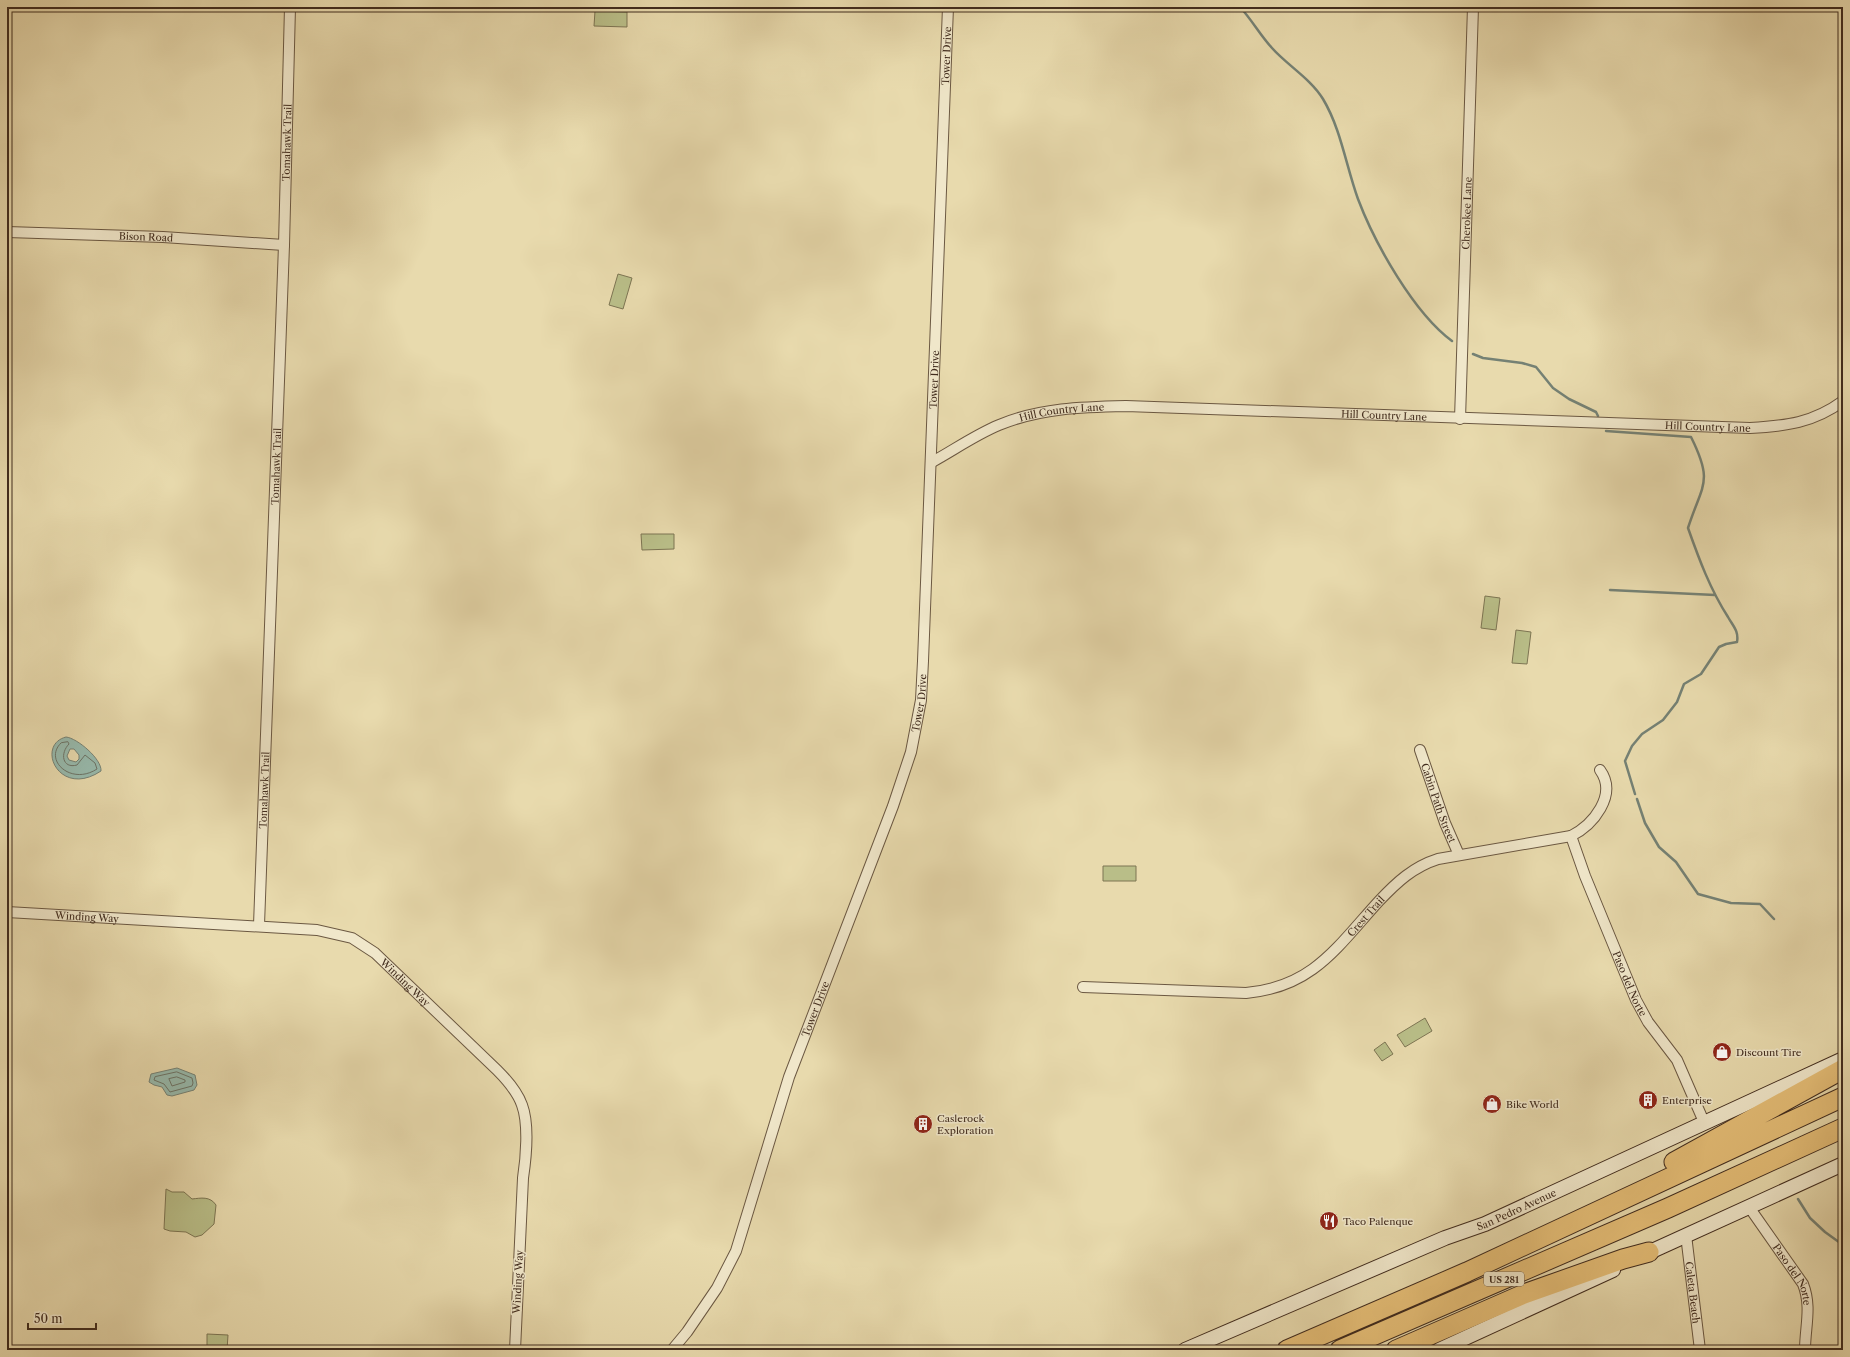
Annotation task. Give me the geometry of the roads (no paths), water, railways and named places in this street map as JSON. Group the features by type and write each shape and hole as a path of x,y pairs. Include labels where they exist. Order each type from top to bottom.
{"highway":[{"path":"1467,1272 1586,1206 1677,1160 1843,1069"},
{"name":"US 281","path":"1287,1350 1467,1272 1843,1097"},
{"name":"US 281","path":"1340,1350 1668,1208 1843,1128"},
{"path":"1396,1350 1524,1294 1623,1259 1649,1252"}],"main road":[{"name":"San Pedro Avenue","path":"1185,1350 1445,1238 1485,1224 1843,1059"},
{"path":"1439,1350 1457,1346 1649,1252 1843,1164"},
{"path":"1199,1350 1210,1340"}],"street":[{"name":"Tomahawk Trail","path":"259,925 284,245 290,7"},
{"name":"Tower Drive","path":"672,1350 687,1332 716,1288 736,1251 789,1077 911,752 921,700 932,462 948,7"},
{"name":"Cherokee Lane","path":"1460,419 1467,143 1473,7"},
{"name":"Bison Road","path":"7,232 163,237 284,245"},
{"name":"Hill Country Lane","path":"932,462 999,425 1034,414 1066,408 1126,406 1460,419 1750,428 1787,426 1803,422 1829,412 1843,401"},
{"name":"Cabin Path Street","path":"1420,750 1445,823 1459,855"},
{"name":"Crest Trail","path":"1083,987 1246,993 1284,986 1318,967 1403,877 1428,862 1459,855 1572,836 1586,828 1598,814 1606,790 1606,780 1600,770"},
{"name":"Paso del Norte","path":"1572,836 1585,876 1636,1000 1648,1022 1677,1060 1704,1122"},
{"name":"Winding Way","path":"7,912 259,925 317,930 352,938 375,953 497,1070 513,1088 522,1104 525,1116 525,1164 523,1178 515,1350"},
{"name":"Paso del Norte","path":"1749,1207 1803,1284 1808,1296 1809,1308 1805,1350"},
{"name":"Caleta Beach","path":"1686,1235 1700,1350"}],"water":[{"path":"66,737 76,741 88,750 98,761 101,771 86,778 73,779 63,775 56,768 52,759 52,750 57,742","holes":["70,749 74,749 79,755 79,759 76,762 69,760 67,756"]},
{"path":"177,1068 195,1075 197,1085 194,1090 172,1096 167,1095 162,1087 149,1082 151,1074"}],"waterway":[{"path":"1240,7 1272,48 1306,79 1323,99 1339,135 1358,199 1365,217 1385,256 1410,296 1438,329 1452,341"},
{"path":"1473,354 1483,358 1522,363 1536,367 1553,388 1569,399 1596,412 1598,416"},
{"path":"1606,431 1691,437 1698,452 1704,474 1701,492 1688,528 1710,585 1737,635 1737,642 1719,647 1701,674 1684,684 1677,702 1663,720 1642,734 1632,746 1625,761 1635,794"},
{"path":"1610,590 1715,595"},
{"path":"1637,799 1645,823 1659,847 1676,862 1698,894 1731,903 1760,904 1774,919"},
{"path":"1798,1199 1810,1218 1825,1232 1843,1245"}],"place":[{"name":"Discount Tire","path":"1722,1052"},
{"name":"Enterprise","path":"1648,1100"},
{"name":"Bike World","path":"1492,1104"},
{"name":"Caslerock Exploration","path":"923,1124"},
{"name":"Taco Palenque","path":"1329,1221"}]}
